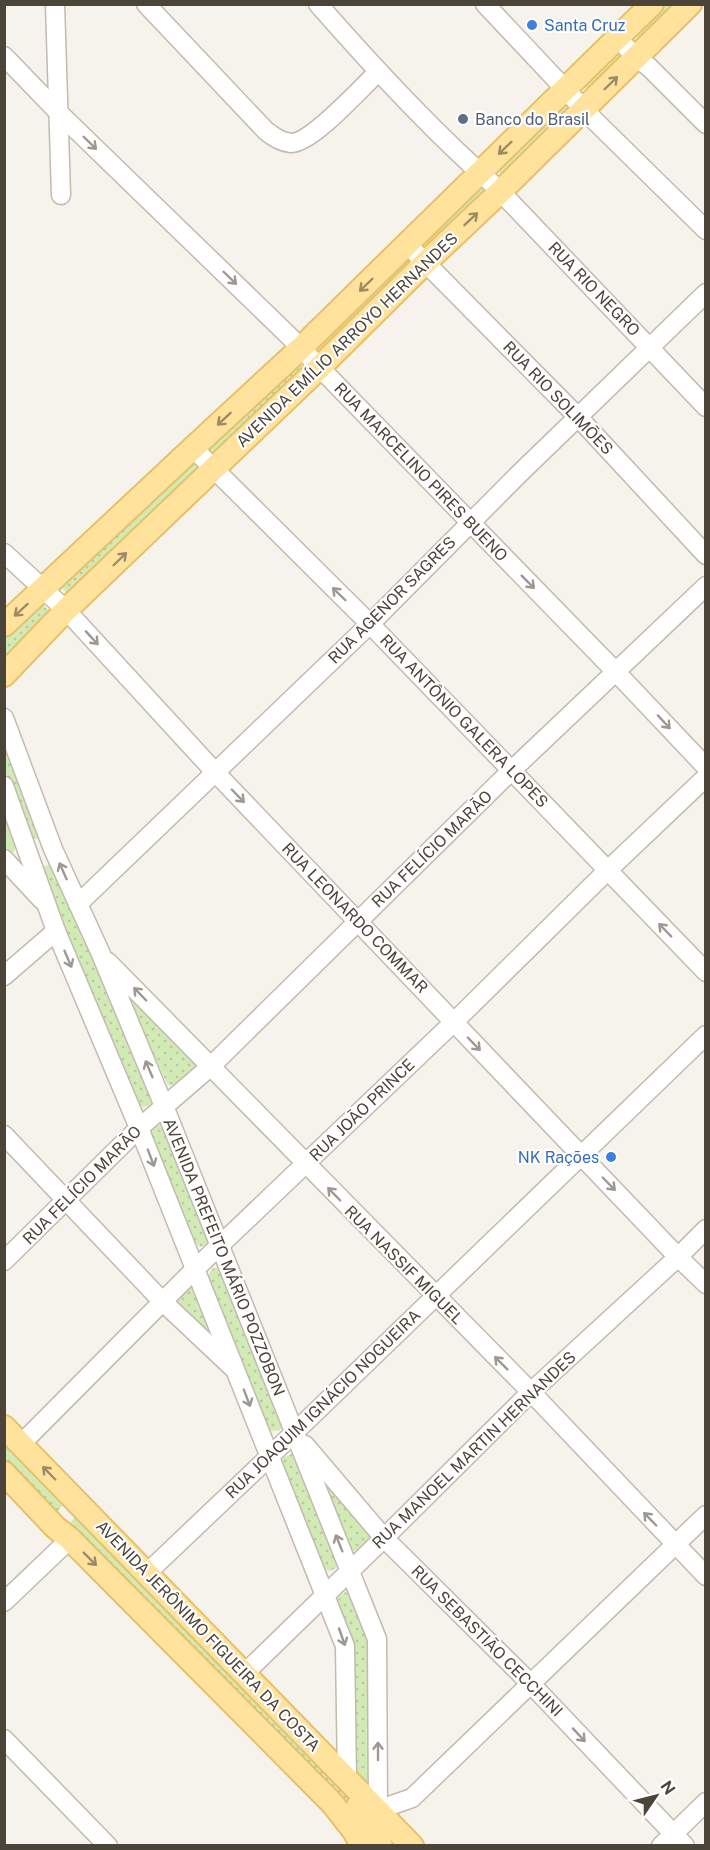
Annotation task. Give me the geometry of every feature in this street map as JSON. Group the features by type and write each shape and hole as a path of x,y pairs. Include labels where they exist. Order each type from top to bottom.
{"main road":[{"name":"AVENIDA EMÍLIO ARROYO HERNANDES","path":"4,625 301,348 652,4"},
{"name":"AVENIDA EMÍLIO ARROYO HERNANDES","path":"4,675 66,610 214,470 690,4"},
{"name":"AVENIDA JERÔNIMO FIGUEIRA DA COSTA","path":"4,1427 412,1845"},
{"name":"AVENIDA JERÔNIMO FIGUEIRA DA COSTA","path":"4,1473 332,1803 362,1845"},
{"path":"63,1533 78,1504"},
{"name":"AVENIDA PREFEITO MÁRIO POZZOBON","path":"347,1779 360,1811 381,1845"}],"street":[{"path":"55,4 61,195"},
{"path":"146,4 266,131 280,141 293,143 317,130 378,72"},
{"name":"RUA RIO NEGRO","path":"318,4 378,72 500,192 705,407"},
{"path":"485,4 594,120 705,230"},
{"path":"617,38 705,124"},
{"name":"RUA MARCELINO PIRES BUENO","path":"4,56 60,114 301,348 616,672 705,767"},
{"name":"RUA RIO SOLIMÕES","path":"407,244 578,417 705,555"},
{"name":"RUA AGENOR SAGRES","path":"78,904 370,624 705,293"},
{"name":"RUA ANTÔNIO GALERA LOPES","path":"193,447 370,624 705,972"},
{"name":"RUA LEONARDO COMMAR","path":"4,553 66,610 215,772 705,1284"},
{"name":"RUA FELÍCIO MARÃO","path":"4,1261 139,1128 210,1067 511,771 705,586"},
{"name":"AVENIDA PREFEITO MÁRIO POZZOBON","path":"4,718 53,849 101,954 165,1106 377,1639 378,1810"},
{"name":"RUA JOÃO PRINCE","path":"21,1444 162,1301 454,1022 705,777"},
{"name":"AVENIDA PREFEITO MÁRIO POZZOBON","path":"4,786 56,930 139,1128 345,1646 347,1779"},
{"path":"47,906 9,864 31,859 53,849"},
{"path":"4,976 56,930"},
{"name":"RUA NASSIF MIGUEL","path":"101,954 305,1165 531,1392 705,1576"},
{"name":"RUA JOAQUIM IGNÁCIO NOGUEIRA","path":"147,1573 705,1035"},
{"path":"4,1135 162,1301 237,1372"},
{"name":"RUA MANOEL MARTIN HERNANDES","path":"245,1673 531,1392 678,1257 705,1229"},
{"name":"RUA SEBASTIÃO CECCHINI","path":"294,1433 384,1538 530,1683 673,1842"},
{"path":"378,1810 412,1798 705,1515"},
{"path":"4,1602 63,1533"},
{"path":"4,1739 108,1845"},
{"path":"673,1842 705,1802"}],"green space":[{"path":"660,5 683,5 642,41 636,35 638,28"},
{"path":"617,49 628,53 589,91 583,86"},
{"path":"567,103 572,108 502,175 497,169"},
{"path":"480,186 486,193 431,247 425,243 426,237"},
{"path":"402,257 413,263 321,355 314,347"},
{"path":"299,362 305,369 215,457 208,450 208,444"},
{"path":"189,460 205,466 74,594 67,593 61,587"},
{"path":"41,603 49,611 49,618 5,664 4,637 35,604"},
{"path":"4,730 39,838 30,840 5,778"},
{"path":"4,811 15,837 14,852 5,851"},
{"path":"52,864 153,1102 150,1105 143,1107 138,1103 42,877 44,866"},
{"path":"133,1003 141,1003 195,1060 195,1068 177,1085 168,1085 132,1010"},
{"path":"161,1125 166,1128 209,1241 206,1245 200,1247 194,1241 151,1134 155,1126"},
{"path":"218,1267 222,1269 283,1425 280,1430 270,1431 266,1427 209,1279 212,1269"},
{"path":"189,1287 197,1290 212,1330 209,1334 204,1332 178,1301 181,1293"},
{"path":"4,1435 63,1496 63,1504 58,1512 47,1511 5,1467"},
{"path":"291,1454 296,1457 339,1562 336,1568 330,1571 321,1567 282,1464 283,1458"},
{"path":"319,1473 369,1530 368,1542 359,1551 352,1551 347,1546"},
{"path":"75,1517 86,1519 346,1791 349,1805 372,1836 67,1526"},
{"path":"346,1592 350,1593 372,1648 372,1790 358,1778 357,1772 353,1648 337,1607 339,1596"}],"place":[{"name":"Santa Cruz","path":"532,25"},
{"name":"Banco do Brasil","path":"463,119"},
{"name":"NK Rações","path":"611,1157"}]}
